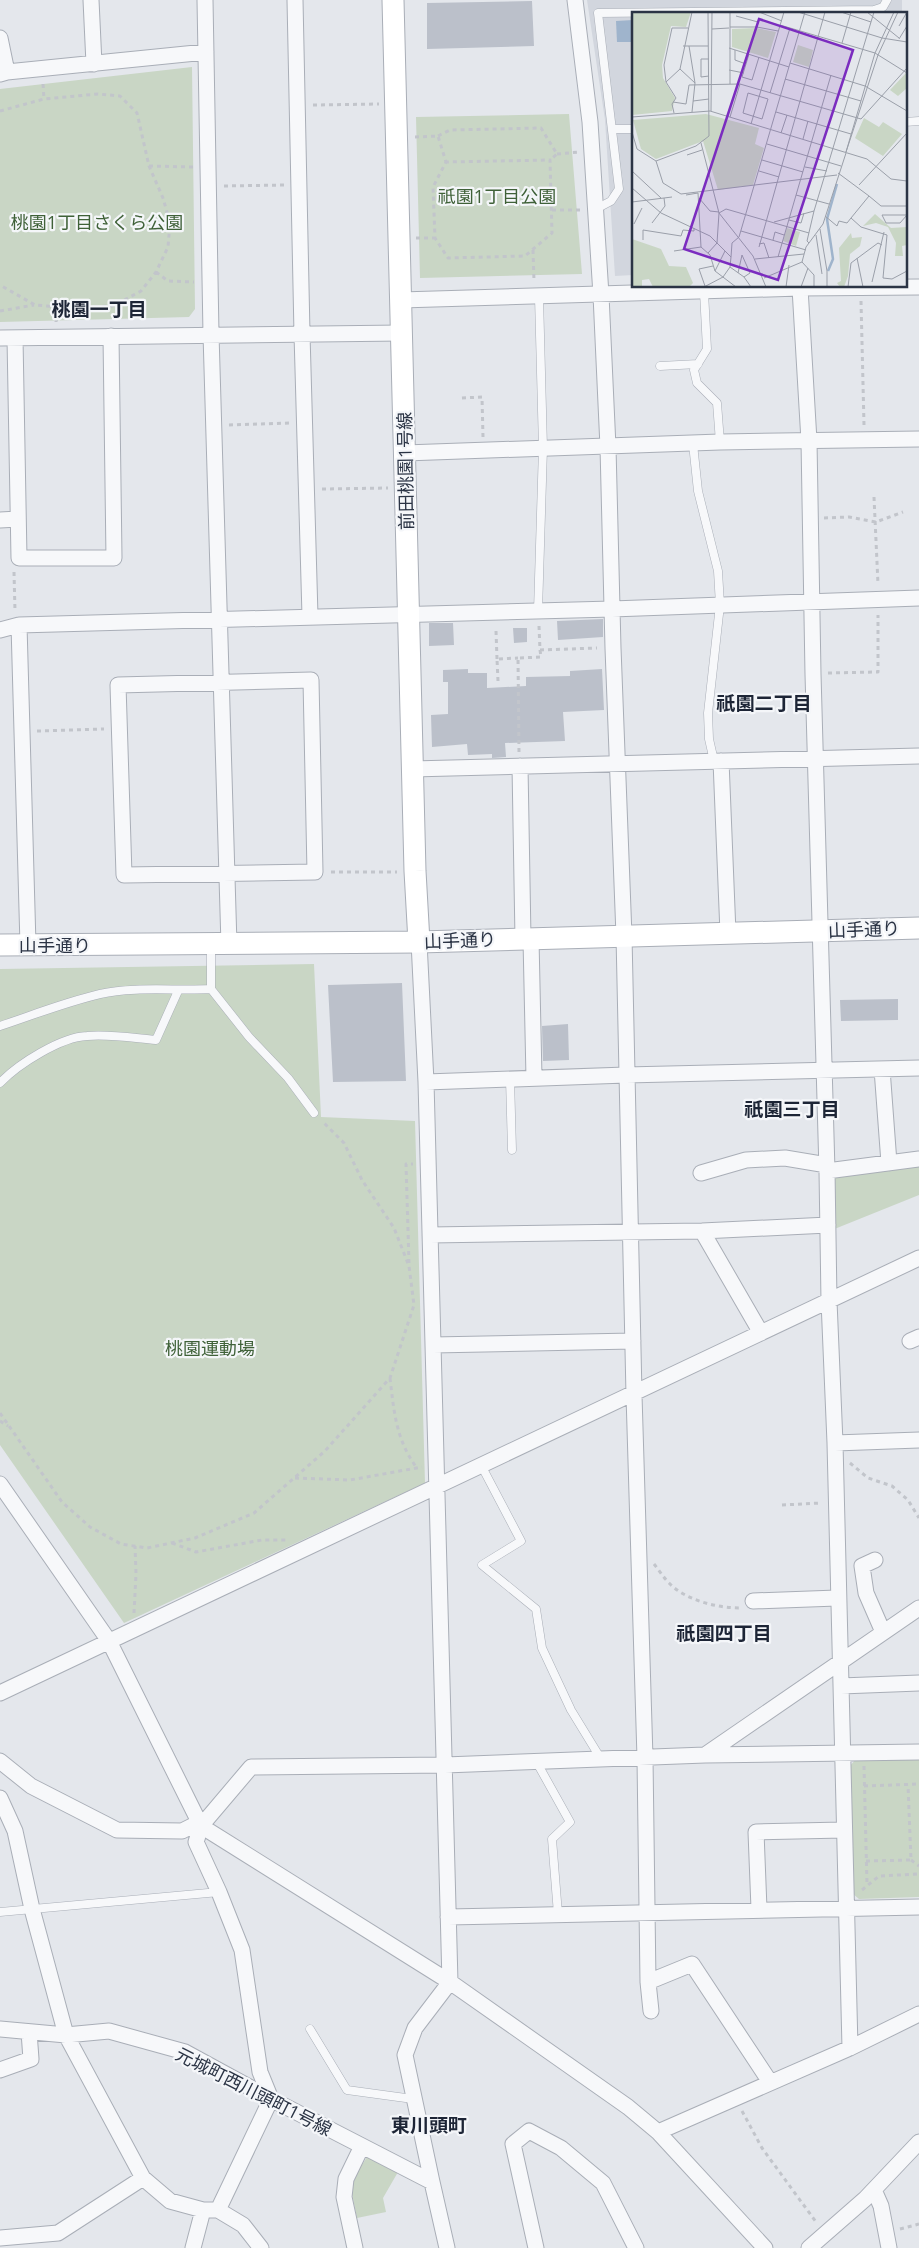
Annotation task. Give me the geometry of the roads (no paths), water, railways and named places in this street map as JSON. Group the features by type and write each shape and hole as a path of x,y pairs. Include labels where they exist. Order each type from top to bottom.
{"street":[{"path":"90,0 94,64"},
{"path":"205,0 209,283 226,874 220,945"},
{"path":"295,0 310,616"},
{"name":"前田桃園1号線","path":"393,0 412,769 419,942"},
{"path":"575,0 592,152 608,447 624,936 634,1395 645,1758 648,1982 651,2011"},
{"path":"0,38 3,73 206,52"},
{"path":"906,287 919,287"},
{"path":"401,300 800,288 861,288"},
{"path":"800,288 809,441 829,1301 835,1443 843,1830 850,2048"},
{"path":"111,336 114,558 19,558 18,519 8,431 7,338 211,334 402,334"},
{"path":"405,453 720,442 919,439"},
{"path":"0,520 18,519"},
{"path":"0,630 17,625 612,609 919,598"},
{"path":"17,625 28,945"},
{"path":"311,680 315,872 124,875 118,685 221,682 311,680"},
{"path":"412,769 919,756"},
{"path":"718,761 728,933"},
{"path":"520,766 534,1078"},
{"name":"山手通り","path":"0,946 419,942 919,928"},
{"path":"419,942 429,1164 435,1465 450,1982 415,2028 406,2055 413,2099 447,2248"},
{"path":"426,1082 919,1068"},
{"path":"882,1069 889,1163"},
{"path":"701,1174 746,1160 785,1158 827,1168 919,1159"},
{"path":"430,1235 702,1231 828,1225"},
{"path":"702,1231 761,1333"},
{"path":"0,1693 309,1546 436,1488 481,1465 634,1395 919,1258"},
{"path":"433,1345 633,1341"},
{"path":"835,1443 919,1440"},
{"path":"0,1484 110,1641 199,1824 450,1982 628,2107 658,2132 765,2248"},
{"path":"875,1560 862,1566 866,1593 883,1632"},
{"path":"753,1601 838,1598"},
{"path":"705,1755 919,1608"},
{"path":"841,1686 919,1683"},
{"path":"0,1761 31,1786 117,1830 182,1831 199,1824 251,1767 445,1765 705,1755 919,1752"},
{"path":"0,1798 15,1831 32,1909 66,2035 143,2178 170,2201 211,2210 243,2225 261,2248"},
{"path":"193,2248 211,2210 271,2099 260,2072 242,1950 219,1892 196,1842 199,1824"},
{"path":"759,1909 756,1832 843,1830"},
{"path":"448,1917 919,1907"},
{"path":"648,1982 692,1964 770,2082"},
{"path":"658,2132 850,2048 919,2014"},
{"name":"元城町西川頭町1号線","path":"0,2030 66,2035 109,2031 185,2052 271,2099 432,2182"},
{"path":"0,2070 31,2060 29,2032"},
{"path":"536,2248 513,2144 529,2131 561,2148 603,2183 636,2248"},
{"path":"809,2248 874,2190 919,2142"},
{"path":"355,2248 344,2197 346,2179 362,2146"},
{"path":"0,2238 58,2233 143,2178"},
{"path":"874,2190 881,2206 889,2248"}],"lane":[{"path":"787,12 874,10 883,7 887,0"},
{"path":"596,209 611,202 619,189 598,13 632,13"},
{"path":"906,122 919,121"},
{"path":"612,129 632,129"},
{"path":"704,292 707,350 694,370 696,383 717,404 720,442"},
{"path":"537,297 542,448 538,611"},
{"path":"660,366 698,364"},
{"path":"693,444 698,491 718,571 720,605 708,713 709,739 718,761"},
{"path":"220,945 212,989 249,1037 288,1078 314,1113"},
{"path":"0,1026 101,994 146,990 212,989"},
{"path":"0,1083 10,1072 45,1050 85,1036 156,1040 178,991"},
{"path":"510,1079 512,1150"},
{"path":"481,1465 521,1541 482,1565 536,1609 542,1648 571,1710 601,1758"},
{"path":"536,1762 570,1822 552,1839 558,1914"},
{"path":"0,1912 219,1892"},
{"path":"310,2029 346,2090 413,2099"}],"water":[{"path":"632,20 632,42 617,42 616,21"}],"district":[{"name":"桃園一丁目","path":"99,309"},
{"name":"祇園二丁目","path":"764,703"},
{"name":"祇園三丁目","path":"792,1109"},
{"name":"祇園四丁目","path":"724,1633"},
{"name":"東川頭町","path":"429,2125"}],"park label":[{"name":"祇園1丁目公園","path":"497,196"},
{"name":"桃園1丁目さくら公園","path":"97,222"},
{"name":"桃園運動場","path":"210,1348"}]}
